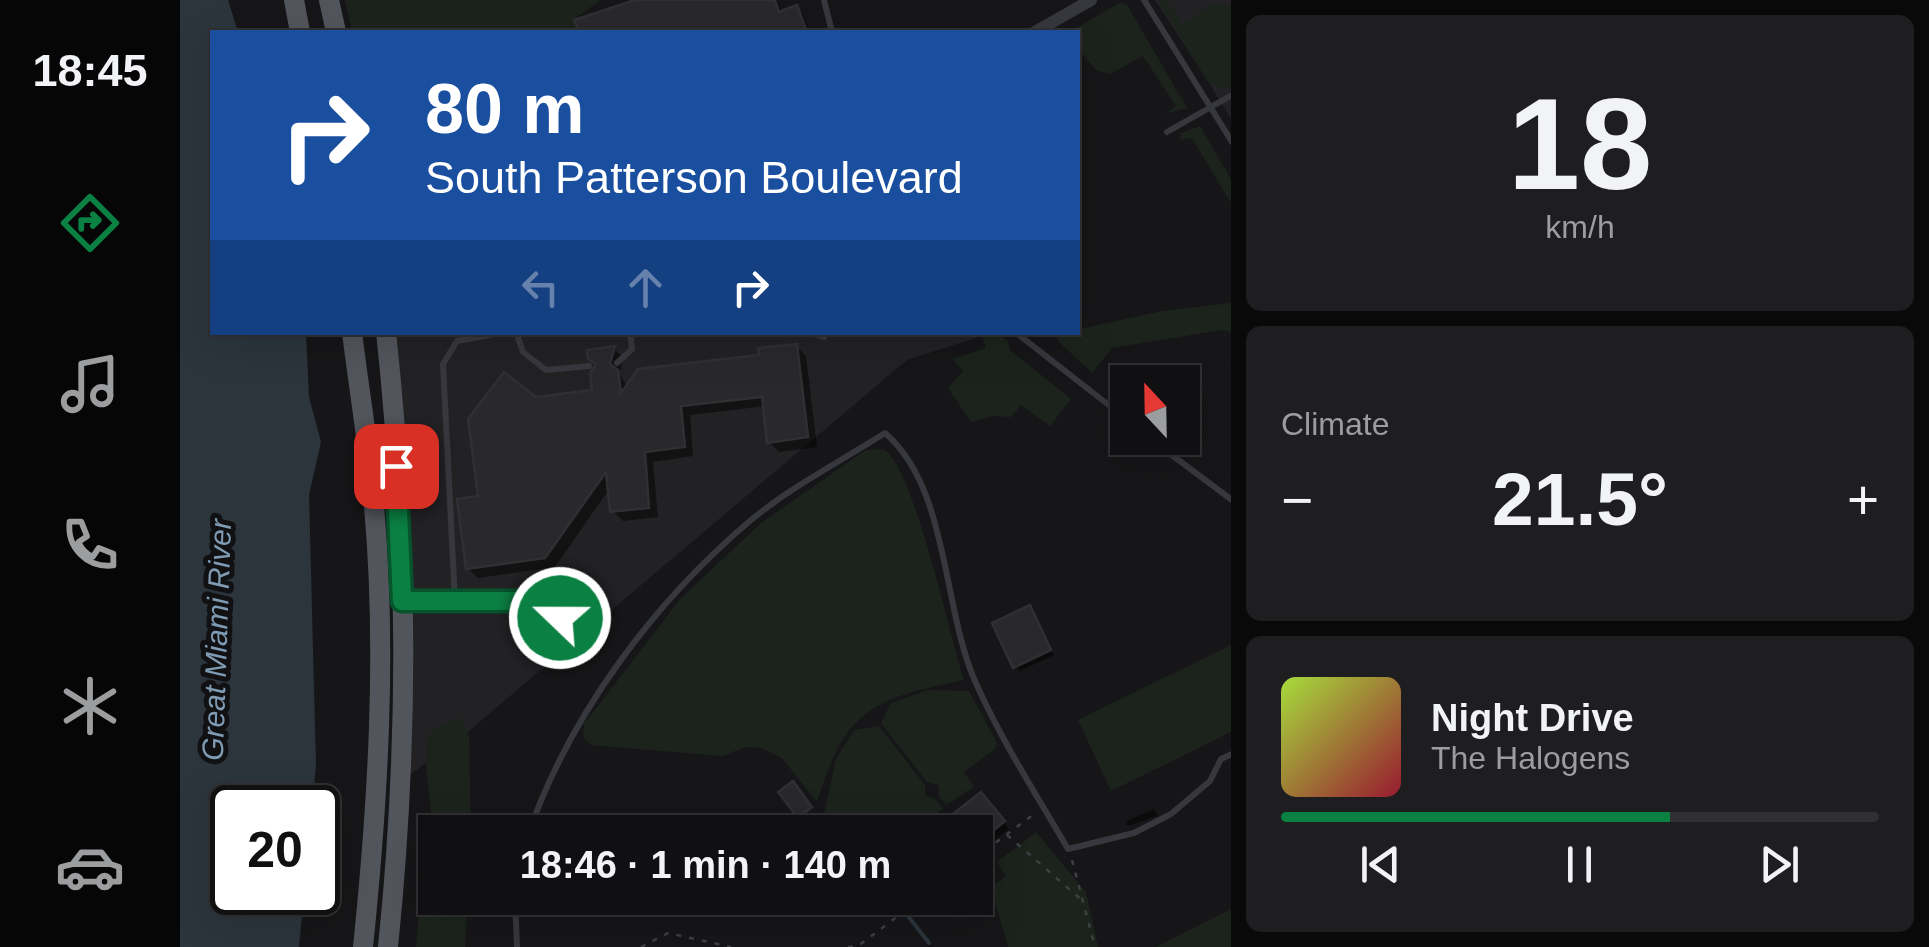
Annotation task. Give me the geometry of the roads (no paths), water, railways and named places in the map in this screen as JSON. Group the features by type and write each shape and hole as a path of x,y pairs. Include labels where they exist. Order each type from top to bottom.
{"main road":[{"path":"294,0 300,30"},
{"path":"329,0 336,30"},
{"path":"352,335 382,567 380,692 362,947"},
{"path":"386,335 398,594 400,802 388,947"}],"street":[{"path":"1038,30 1090,0"}],"lane":[{"path":"824,0 832,30"},
{"path":"1144,0 1231,140"},
{"path":"1168,132 1231,96"},
{"path":"456,601 444,364 458,341 490,335"},
{"path":"517,335 523,352 546,370 589,366"},
{"path":"617,362 632,349 630,335"},
{"path":"818,335 824,337"},
{"path":"1018,335 1110,406"},
{"path":"535,815 561,750 619,664 677,592 752,519 885,433 904,449 924,486 973,678 1068,849 1134,834 1171,814 1210,780 1221,759 1231,754"},
{"path":"1172,455 1231,499"},
{"path":"398,594 456,601 544,601 560,618"},
{"path":"516,915 517,947"}],"water":[{"name":"Great Miami River","path":"180,0 228,0 237,30 210,30 210,335 306,335 309,397 321,442 309,495 314,785 210,785 210,915 302,915 299,947 180,947"}],"waterway":[{"path":"907,915 929,943"}]}
